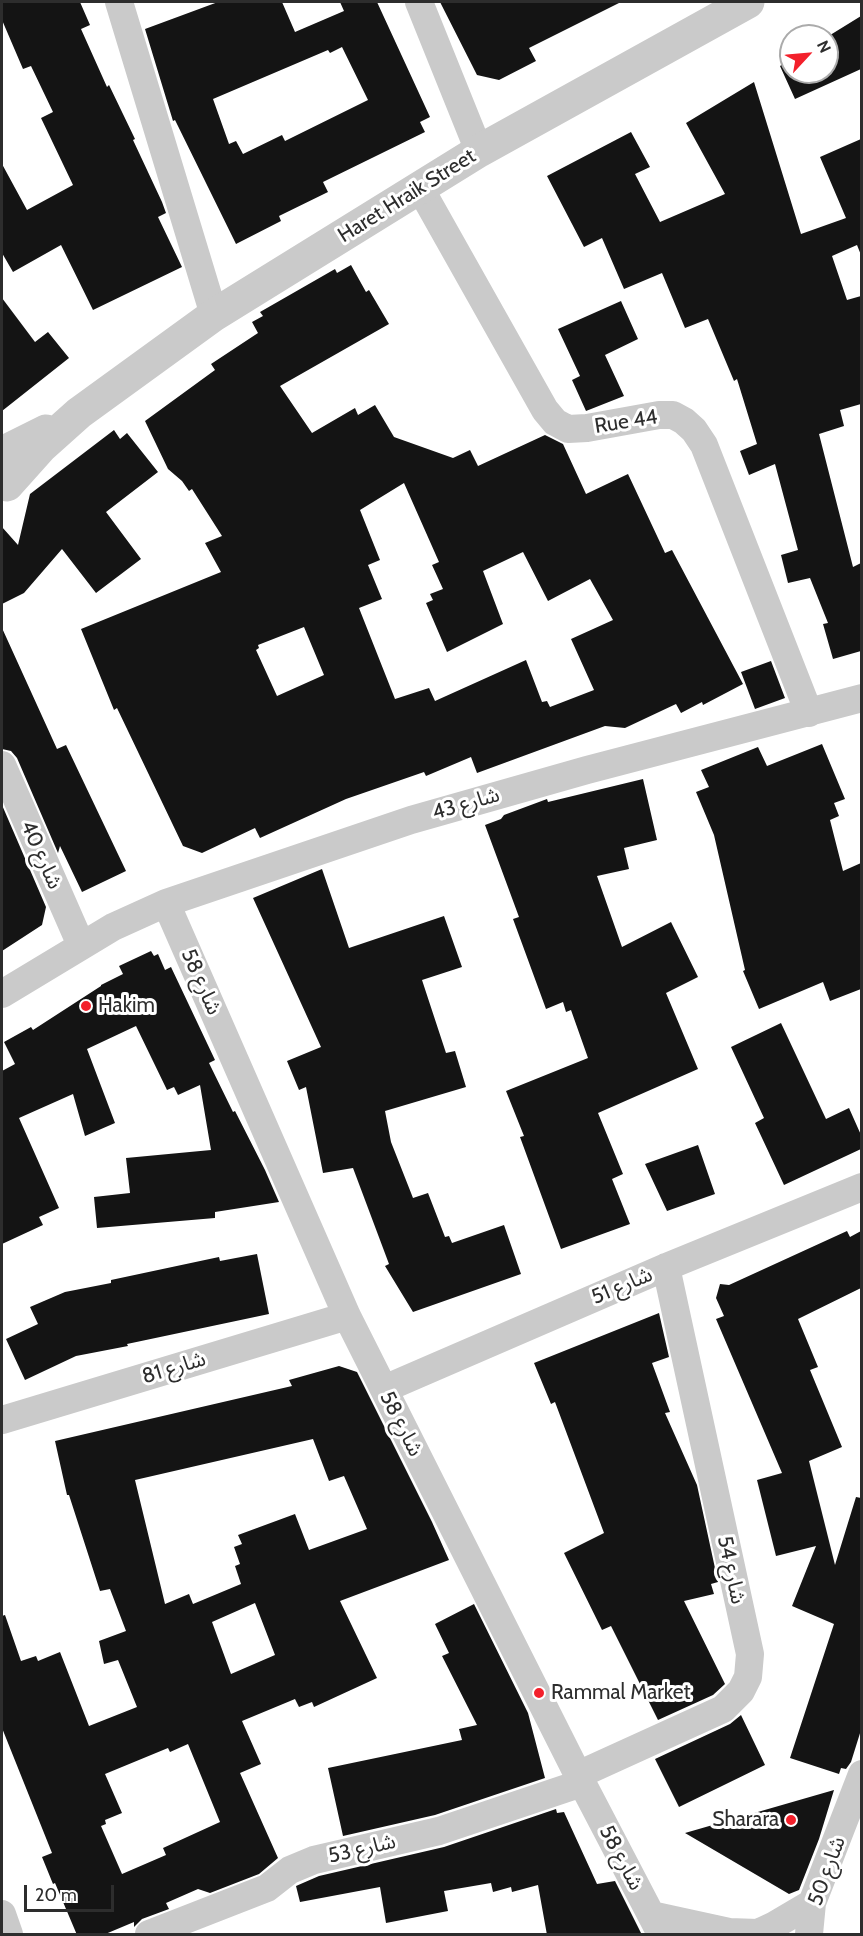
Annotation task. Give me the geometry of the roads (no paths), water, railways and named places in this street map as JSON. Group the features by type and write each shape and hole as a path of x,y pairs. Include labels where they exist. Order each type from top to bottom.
{"street":[{"path":"119,2 214,315"},
{"path":"418,2 479,151"},
{"name":"Haret Hraik Street","path":"3,482 79,413 214,315 479,151 748,2"},
{"name":"Rue 44","path":"420,188 545,410 555,422 568,429 587,428 659,415 673,416 684,421 694,430 704,445 809,713"},
{"name":"Haret Hraik Street","path":"2,453 79,413"},
{"name":"شارع 43","path":"2,994 113,927 166,903 411,820 587,770 861,699"},
{"name":"شارع 40","path":"2,765 81,945"},
{"name":"شارع 58","path":"166,903 347,1316 656,1925"},
{"name":"شارع 51","path":"384,1389 666,1267 861,1187"},
{"name":"شارع 54","path":"580,1779 723,1708 741,1691 748,1677 750,1654 666,1267"},
{"name":"شارع 81","path":"2,1420 347,1316"},
{"name":"شارع 50","path":"809,1935 812,1903 856,1806 861,1774"},
{"name":"شارع 53","path":"149,1935 267,1888 290,1870 314,1860 439,1831 580,1779"},
{"path":"656,1925 758,1933 812,1903"},
{"path":"2,1914 9,1935"}],"place":[{"name":"Hakim","path":"86,1006"},
{"name":"Rammal Market","path":"539,1693"},
{"name":"Sharara","path":"791,1820"}]}
